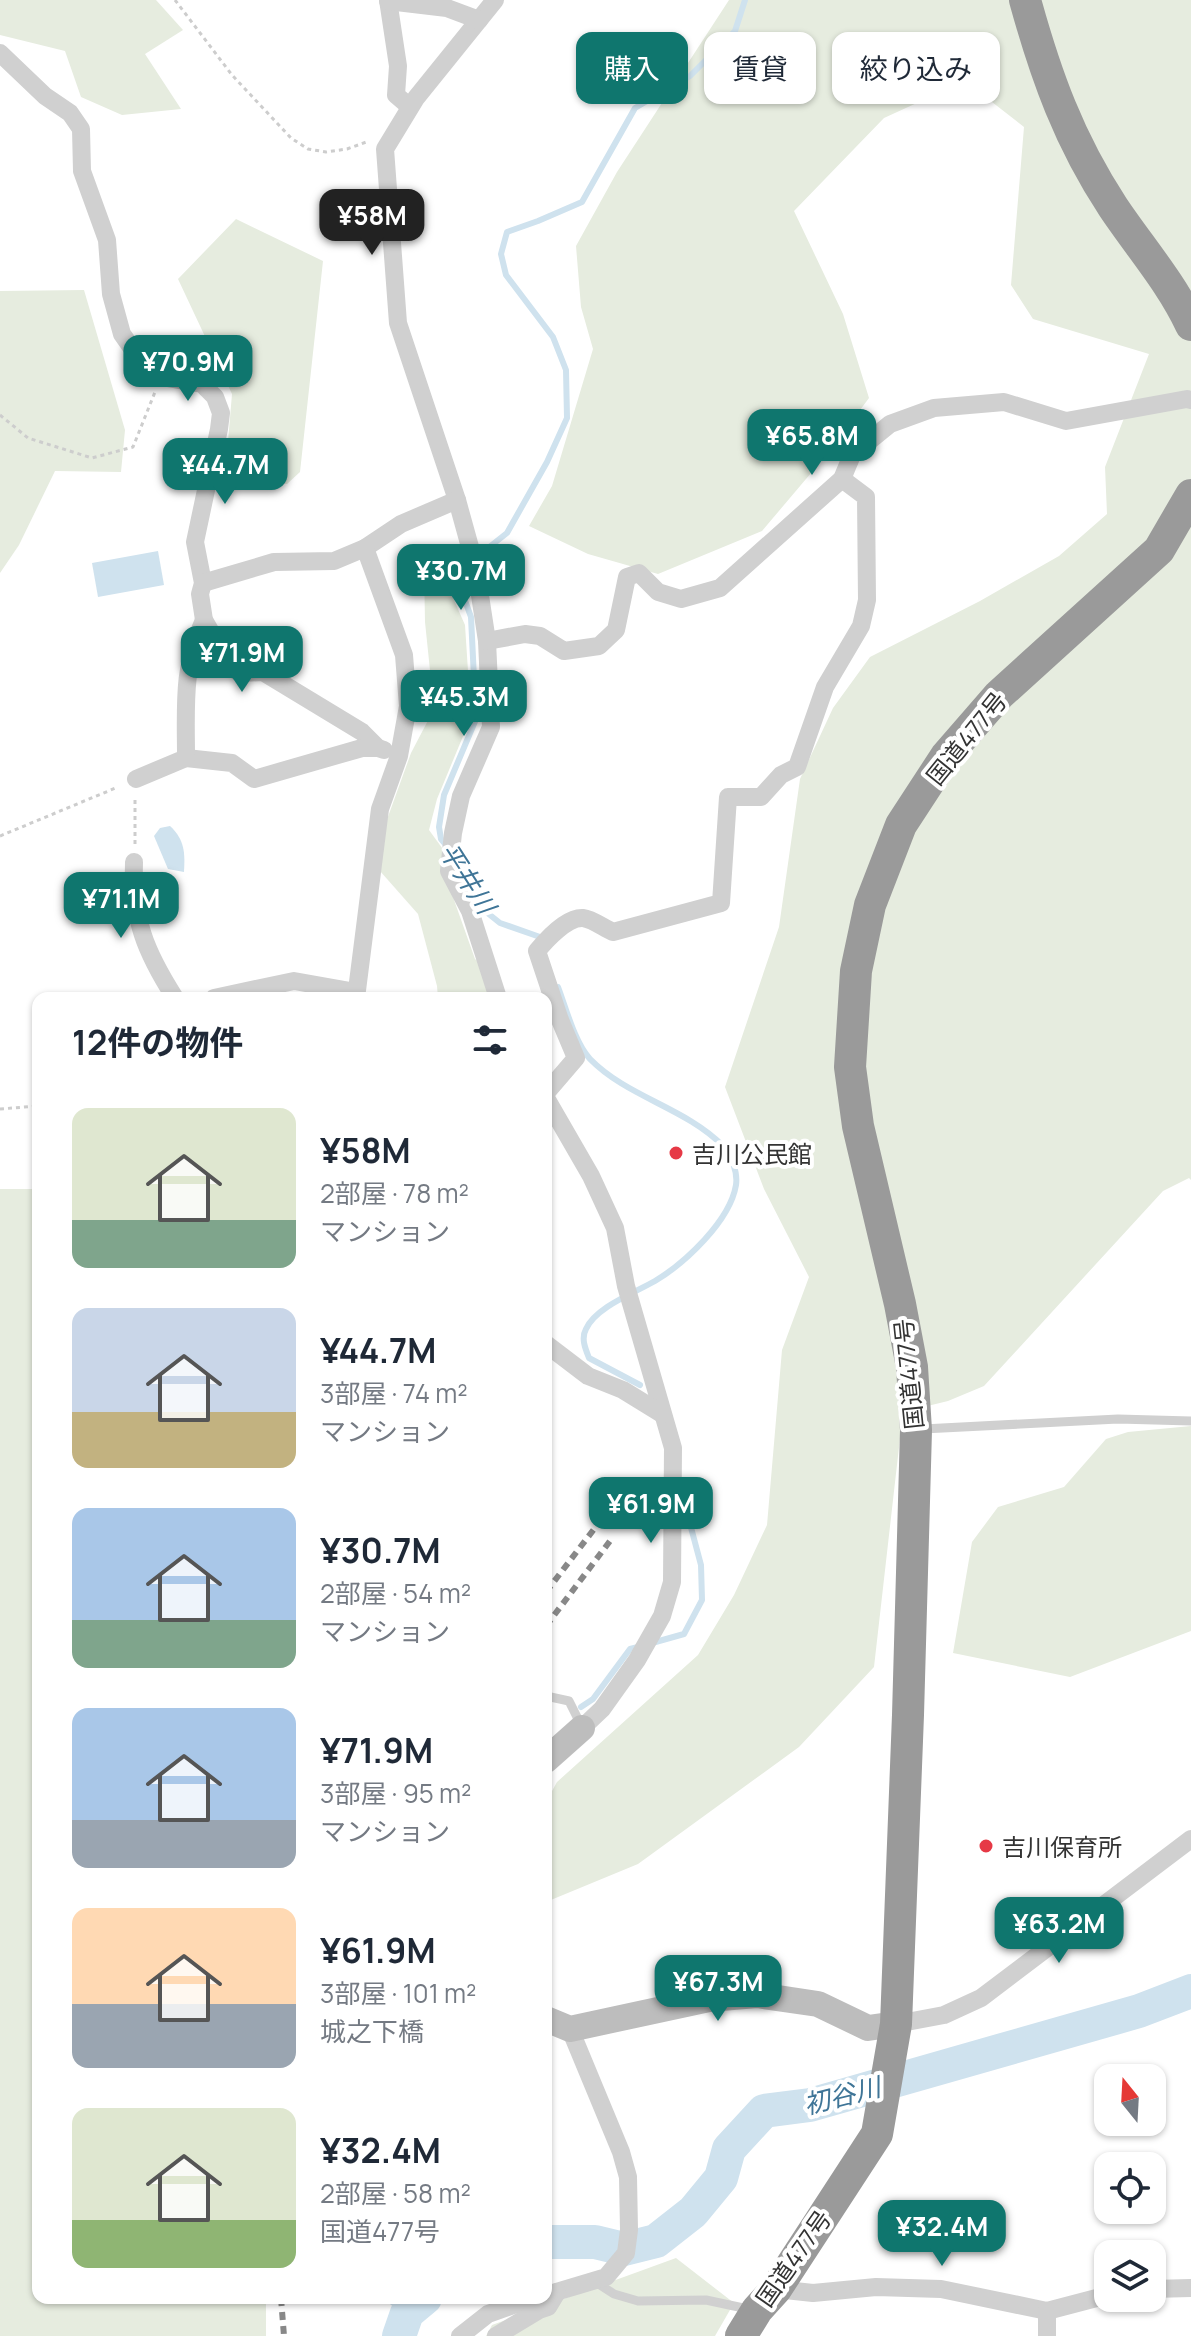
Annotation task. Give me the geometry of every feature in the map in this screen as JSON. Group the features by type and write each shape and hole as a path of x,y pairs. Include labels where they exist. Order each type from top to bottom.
{"highway":[{"path":"1025,0 1043,67 1072,137 1112,206 1181,304 1191,325"},
{"name":"国道477号","path":"758,2312 877,2134 896,2024 916,1430 912,1367 858,1126 850,1067 856,971 870,905 901,825 946,756 999,695 1159,550 1191,495"}],"street":[{"path":"410,107 396,95 398,66 388,0 447,8 479,20"},
{"path":"495,0 410,107 385,149 398,323 457,500 477,576 487,641 491,727 461,796 449,871 470,911 496,992"},
{"path":"0,53 45,96 70,113 81,129 82,171 107,240 111,294 122,334 143,364 161,377 202,384 215,397 221,413 195,542 203,583 200,594 204,620 231,667 240,673 263,672 353,726 378,748 399,756"},
{"path":"487,641 525,634 540,636 564,651 599,646 616,630 627,577 639,573 658,592 681,599 720,588 842,479 852,455 890,424 934,408 1004,402 1066,421 1191,400"},
{"path":"551,992 537,951 550,935 575,920 585,918 613,932 721,903 728,797 761,797 781,775 797,767 825,687 861,626 867,600 866,497 842,479"},
{"path":"203,583 274,562 334,561 365,548 401,524 457,500"},
{"path":"356,992 380,809 399,756 408,706 404,655 365,548"},
{"path":"186,758 186,672 195,638 204,620"},
{"path":"136,779 186,758 232,763 254,779 362,748 378,748"},
{"path":"134,862 141,934 156,969 171,992"},
{"path":"242,992 294,981 343,992"},
{"path":"552,996 576,1058 552,1088"},
{"path":"552,1106 591,1176 615,1228 626,1286 673,1448 672,1582 662,1616 637,1660 602,1709 552,1755"},
{"path":"552,1349 588,1376 623,1390 662,1414"},
{"path":"552,2293 606,2277 626,2253 629,2230 628,2177 621,2152 558,2024 709,1999 757,1995 818,2004 868,2028 944,2015 981,1998 1191,1839"},
{"path":"758,2312 813,2293 876,2287 941,2289 1047,2311 1094,2299"},
{"path":"1166,2289 1191,2288"},
{"path":"460,2336 488,2314 516,2304"},
{"path":"496,2336 549,2304"},
{"path":"1047,2311 1047,2336"}],"lane":[{"path":"916,1430 1118,1419 1191,1421"},
{"path":"552,1697 569,1701 582,1728"},
{"path":"594,2281 614,2294 638,2301 706,2300 758,2312"}],"path":[{"path":"175,0 232,75 291,138 308,149 326,152 347,149 365,140 389,142"},
{"path":"0,415 28,438 92,458 133,447 161,377"},
{"path":"0,836 136,779 134,862"},
{"path":"0,1109 32,1106"},
{"path":"626,1505 672,1479"}],"shaded area":[{"path":"0,0 156,0 183,30 145,54 181,109 122,115 81,97 65,51 0,35"},
{"path":"729,0 1191,0 1191,1180 1189,1178 1163,1191 984,1386 948,1401 903,1412 874,1667 799,1747 638,1864 552,1900 552,1791 557,1782 698,1655 734,1595 767,1525 782,1350 809,1277 764,1189 725,1087 779,927 800,779 833,708 870,657 980,601 1059,556 1107,514 1105,467 1149,354 1033,319 1011,285 1024,127 994,104 1000,104 1000,32 832,32 832,104 915,104 884,118 794,211 843,314 869,398 828,453 762,531 658,574 588,554 529,526 552,486 593,349 581,307 576,246 617,172 661,104 688,104 688,63 704,38 704,104 816,104 816,32 708,32"},
{"path":"236,219 323,261 300,472 287,484 225,477 232,394 178,279"},
{"path":"84,290 125,430 121,472 55,471 19,545 0,573 0,291"},
{"path":"424,567 448,575 450,591 465,625 471,717 437,799 429,830 445,852 443,869 489,992 438,992 418,914 380,871 385,825 411,753 434,709 425,622"},
{"path":"0,1189 32,1189 32,2304 266,2304 266,2336 0,2336"},
{"path":"1191,1426 1191,1631 1070,1677 953,1653 972,1542 998,1507 1064,1487 1106,1439 1128,1432"},
{"path":"676,2258 734,2303 715,2336 486,2336 492,2325"}],"water":[{"path":"158,551 164,585 98,597 92,563"},
{"path":"170,826 183,847 184,872 168,869 154,836 160,828"}],"waterway":[{"name":"平井川","path":"446,845 441,839 439,827 444,795 476,719 471,617 459,584 464,567 507,533 547,462 567,418 566,370 553,337 506,275 501,254 507,232 582,202 635,108 690,76 735,31 745,0"},
{"name":"平井川","path":"456,857 485,911 500,923 540,937 542,943"},
{"name":"平井川","path":"558,987 575,1035 590,1059 621,1083 708,1133 723,1146 735,1169 736,1185 732,1199 704,1240 667,1273 607,1307 586,1329 584,1339 589,1358 640,1385"},
{"name":"平井川","path":"652,1643 684,1634 702,1600 701,1565 689,1520"},
{"name":"平井川","path":"581,1707 593,1699 630,1649 638,1647"},
{"name":"初谷川","path":"552,2242 595,2242 624,2249 656,2241 693,2212 721,2178 729,2149 764,2111 810,2105 1139,2011 1191,1991"},
{"name":"平井川","path":"395,2304 407,2313"},
{"name":"平井川","path":"399,2336 407,2313 418,2304"}],"railway":[{"path":"552,1584 601,1520"},
{"path":"552,1618 613,1537"},
{"path":"281,2304 284,2336"}],"place":[{"name":"吉川公民館","path":"676,1153"},
{"name":"吉川保育所","path":"986,1846"}]}
